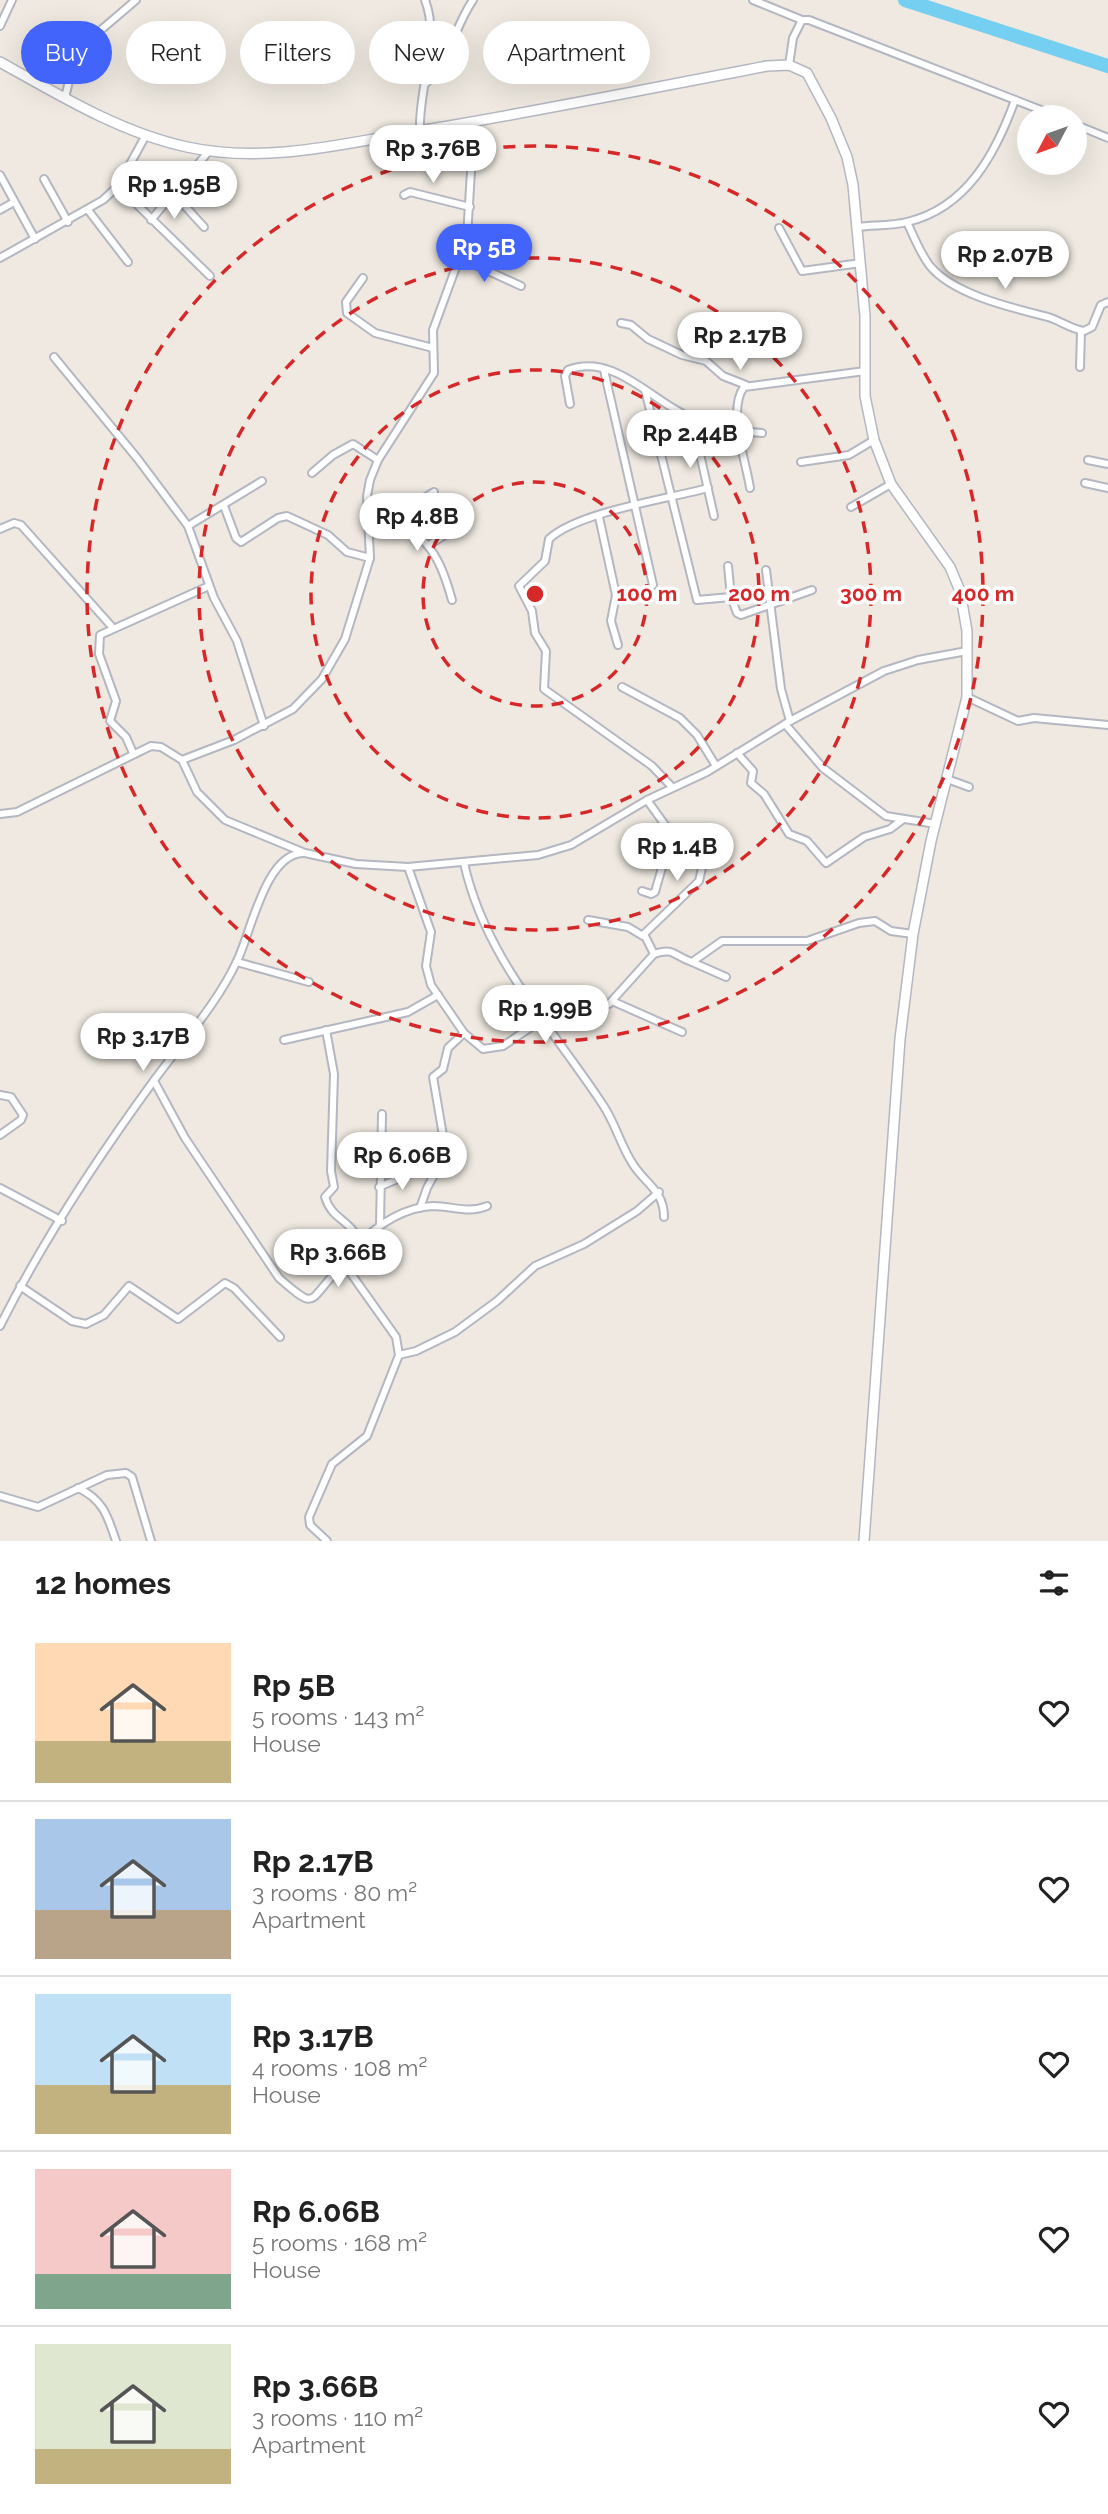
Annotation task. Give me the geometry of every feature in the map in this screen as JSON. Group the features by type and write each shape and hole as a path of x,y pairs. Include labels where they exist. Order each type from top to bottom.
{"street":[{"path":"0,26 12,0"},
{"path":"65,98 75,55 136,0"},
{"path":"425,0 429,21"},
{"path":"459,21 473,0"},
{"path":"753,0 1028,105"},
{"path":"789,65 793,38 802,20"},
{"path":"0,62 65,98 146,135 209,151 267,153 320,149 460,125 767,66 789,65 802,69 813,79 847,157 861,263 865,396 874,440 891,484 953,573 963,607 967,651 967,697 913,933 894,1105 864,1541"},
{"path":"421,131 425,84"},
{"path":"858,227 907,222 951,201 979,173 995,152 1015,100"},
{"path":"182,760 264,726 293,709 334,661 355,611 370,558 368,487 378,460 434,373 433,330 467,237 471,171 460,125"},
{"path":"1087,129 1108,138"},
{"path":"0,258 88,210 118,186 146,135"},
{"path":"151,220 209,151"},
{"path":"0,175 35,239"},
{"path":"44,179 68,222"},
{"path":"118,186 210,276"},
{"path":"404,195 410,192 470,208"},
{"path":"174,194 204,227"},
{"path":"0,210 14,202"},
{"path":"88,210 128,262"},
{"path":"907,222 928,264 943,277 1011,310 1051,318 1081,331 1092,327 1098,309 1108,302"},
{"path":"779,228 802,271 861,263"},
{"path":"458,257 521,286"},
{"path":"363,278 346,302 347,313 375,333 433,348"},
{"path":"621,323 631,325 648,339 682,355 706,361 723,376 746,385 865,371"},
{"path":"1080,367 1081,331"},
{"path":"54,357 137,458 196,539 209,586 237,641 264,726"},
{"path":"570,404 565,376 568,370 604,370 645,390 692,419 738,432 762,433"},
{"path":"604,370 653,585"},
{"path":"746,385 740,391 738,432 750,488"},
{"path":"645,390 695,598 701,602 731,597"},
{"path":"692,419 714,516"},
{"path":"801,462 849,455 874,440"},
{"path":"312,473 333,455 353,444 378,460"},
{"path":"1088,460 1108,464"},
{"path":"188,526 262,481"},
{"path":"1085,483 1108,488"},
{"path":"851,507 891,484"},
{"path":"672,787 652,766 556,701 543,685 547,651 535,633 532,611 520,591 520,583 544,562 547,542 552,536 599,517 708,488"},
{"path":"386,521 434,492"},
{"path":"224,506 236,538 241,542 278,518 287,516 328,535 347,552 370,558"},
{"path":"599,517 616,595 611,621 618,645"},
{"path":"368,519 386,521 408,529 429,545 441,564 452,600"},
{"path":"429,545 468,520"},
{"path":"0,528 15,523 21,525 113,628"},
{"path":"728,566 731,597 739,615 812,590"},
{"path":"766,570 787,723 823,768 886,816 936,824"},
{"path":"133,753 126,737 110,721 116,701 99,654 100,635 209,586"},
{"path":"0,814 17,813 151,746 161,747 182,760 197,792 225,820 305,853 356,864 408,867 552,852 595,832 646,800 716,766 787,723 884,671 918,660 967,651"},
{"path":"622,687 680,718 697,735 716,766"},
{"path":"967,697 1018,721 1044,719 1108,725"},
{"path":"737,753 754,772 751,782 764,794 785,830 796,839 807,841 826,863 864,837 890,829 902,820"},
{"path":"947,779 969,786"},
{"path":"643,936 702,875 701,862 692,845 677,839 646,800"},
{"path":"642,891 651,894 655,892 663,864 650,853 668,830"},
{"path":"0,1326 20,1286 62,1221 154,1081 237,962 275,870 290,855 305,853"},
{"path":"464,863 472,898 505,968 551,1029 618,1128 632,1163 659,1192 663,1217"},
{"path":"408,867 430,932 426,966 430,985 464,1033 483,1049 493,1049 543,1018"},
{"path":"588,920 628,927 643,936 653,954"},
{"path":"692,962 722,941 807,941 859,923 875,921 891,931 913,933"},
{"path":"551,1029 578,997 601,1006 612,1001 653,954 670,950 726,977"},
{"path":"237,962 309,982"},
{"path":"284,1040 408,1012 438,995"},
{"path":"612,1001 682,1032"},
{"path":"326,1030 334,1074 331,1171 334,1187 325,1197 332,1212 354,1227 360,1242"},
{"path":"420,1208 427,1188 446,1153 433,1077 443,1069 449,1048 464,1033"},
{"path":"154,1081 185,1138 263,1256 298,1297 309,1299 316,1295 341,1268 348,1252 380,1225 420,1208 434,1206 460,1211 487,1206"},
{"path":"0,1095 11,1097 23,1115 21,1120 0,1135"},
{"path":"380,1225 382,1114"},
{"path":"379,1187 414,1172"},
{"path":"0,1188 62,1221"},
{"path":"399,1355 416,1351 455,1332 498,1301 535,1266 593,1238 637,1211 659,1192"},
{"path":"327,1541 310,1525 309,1517 332,1464 367,1436 399,1355 396,1337 384,1318 350,1270 341,1268"},
{"path":"20,1286 72,1321 86,1324 104,1315 129,1286 178,1319 225,1283 234,1288 280,1337"},
{"path":"0,1496 38,1507 107,1475 130,1475 152,1541"},
{"path":"79,1488 90,1494 106,1510 116,1541"}],"waterway":[{"path":"905,0 1108,66"}]}
